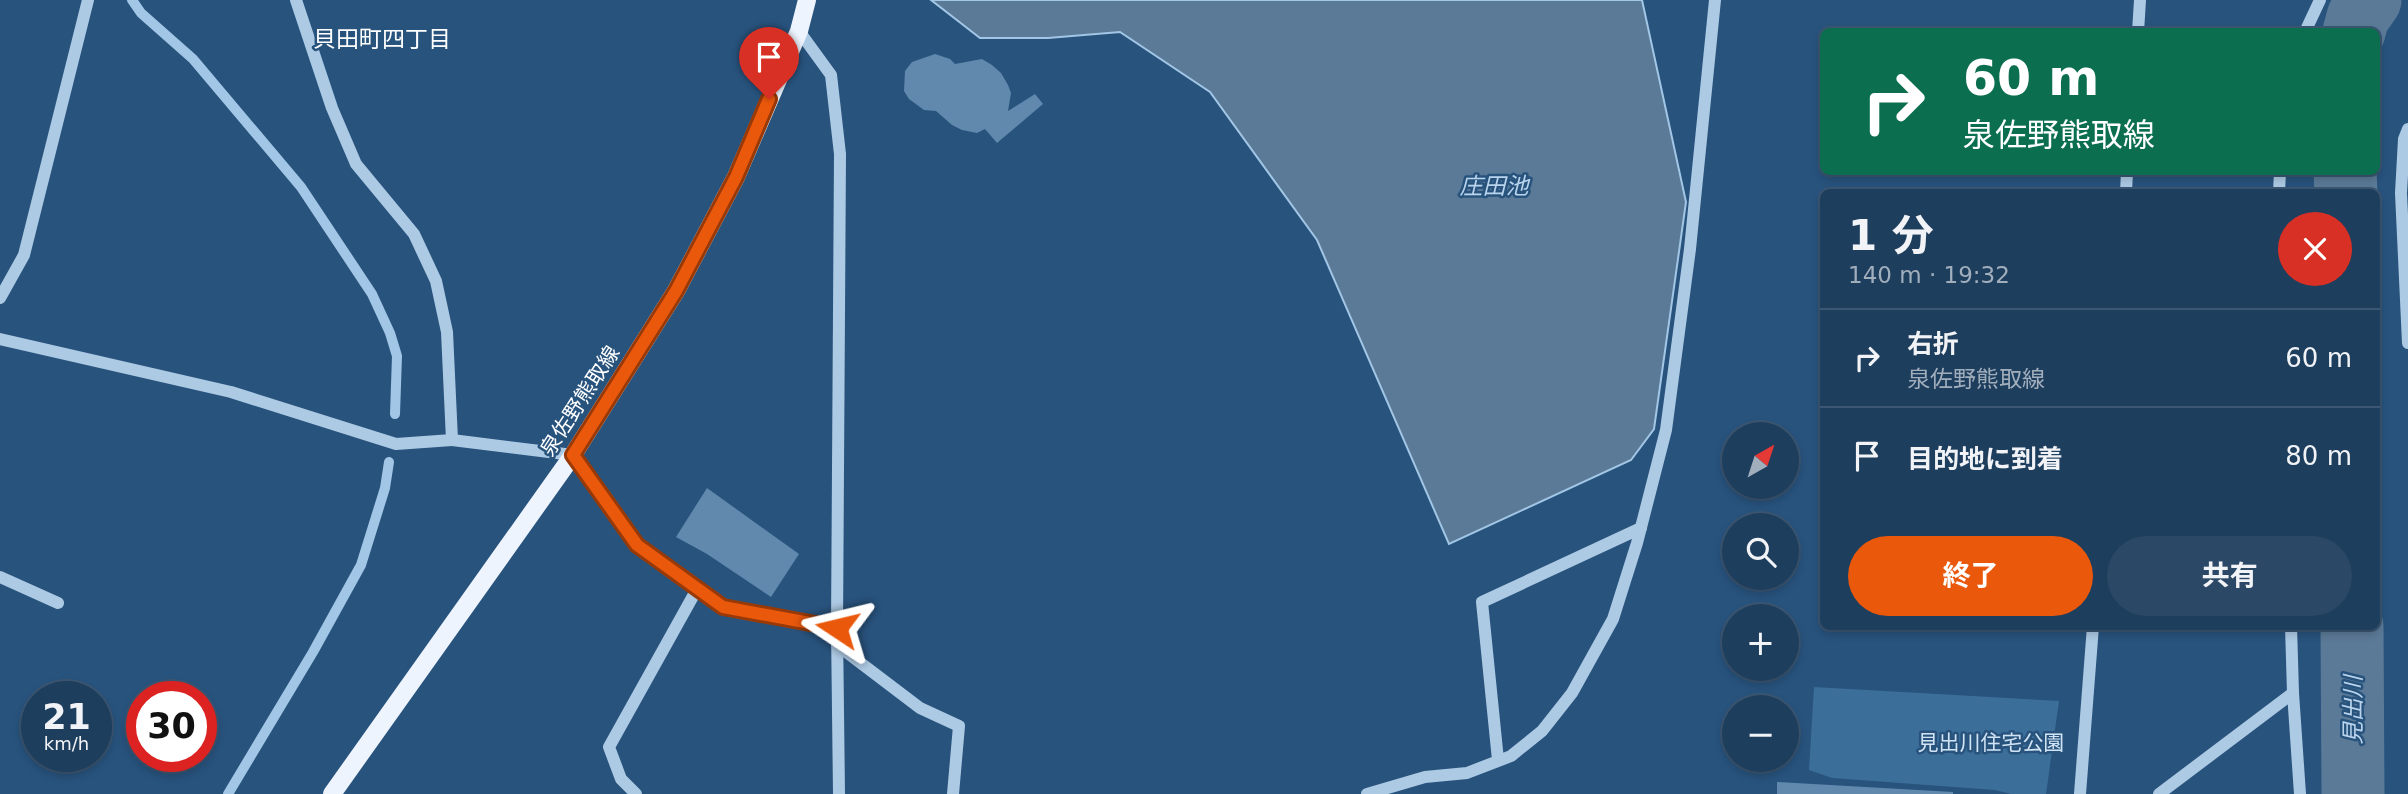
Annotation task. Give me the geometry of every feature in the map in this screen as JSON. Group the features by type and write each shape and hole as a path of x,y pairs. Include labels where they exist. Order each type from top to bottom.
{"main road":[{"name":"泉佐野熊取線","path":"332,794 573,455 640,351 736,177 799,31 807,0"}],"street":[{"path":"0,298 24,255 88,0"},
{"path":"296,0 332,108 356,164 414,234 436,281 447,332 452,440"},
{"path":"1367,794 1425,777 1467,773 1511,755 1542,731 1572,693 1613,619 1641,528 1665,430 1690,249 1715,0"},
{"path":"2138,28 2140,0"},
{"path":"2307,28 2320,0"},
{"path":"799,31 831,75 839,154 839,794"},
{"path":"2408,129 2404,139 2401,193 2408,343"},
{"path":"0,339 231,392 396,444 452,440 573,455 637,545 723,607 837,628"},
{"path":"1498,761 1482,602 1641,528"},
{"path":"0,577 58,603"},
{"path":"636,794 621,779 609,747 697,589"},
{"path":"2080,794 2093,630"},
{"path":"2291,630 2300,794"},
{"path":"837,645 920,708 959,726 953,794"},
{"path":"2159,794 2293,693"}],"green space":[{"name":"見出川住宅公園","path":"1814,687 2059,701 2046,794 2011,794 1995,790 1832,778 1809,770"}],"water":[{"name":"庄田池","path":"931,0 1642,0 1686,202 1654,429 1631,460 1449,544 1317,240 1210,92 1120,32 1048,38 980,38"}],"building":[{"path":"935,54 950,59 955,64 982,59 992,65 1001,73 1011,93 1008,111 1035,94 1043,104 997,143 985,129 977,133 962,130 936,111 924,110 909,99 904,91 905,71 912,62"},
{"path":"707,488 799,554 771,597 707,554 676,537"},
{"path":"1777,782 1953,792 1953,794 1777,794"}],"waterway":[{"path":"132,0 141,13 193,59 301,187 372,294 390,333 397,356 395,414"},
{"name":"見出川","path":"2355,28 2358,17 2370,0"},
{"name":"見出川","path":"2345,175 2346,189"},
{"path":"228,794 313,652 361,565 385,488 389,462"},
{"name":"見出川","path":"2352,630 2353,794"}],"district":[{"name":"貝田町四丁目","path":"382,39"}],"route":[{"path":"769,99 736,177 676,291 573,455 637,545 723,607 837,628"}]}
